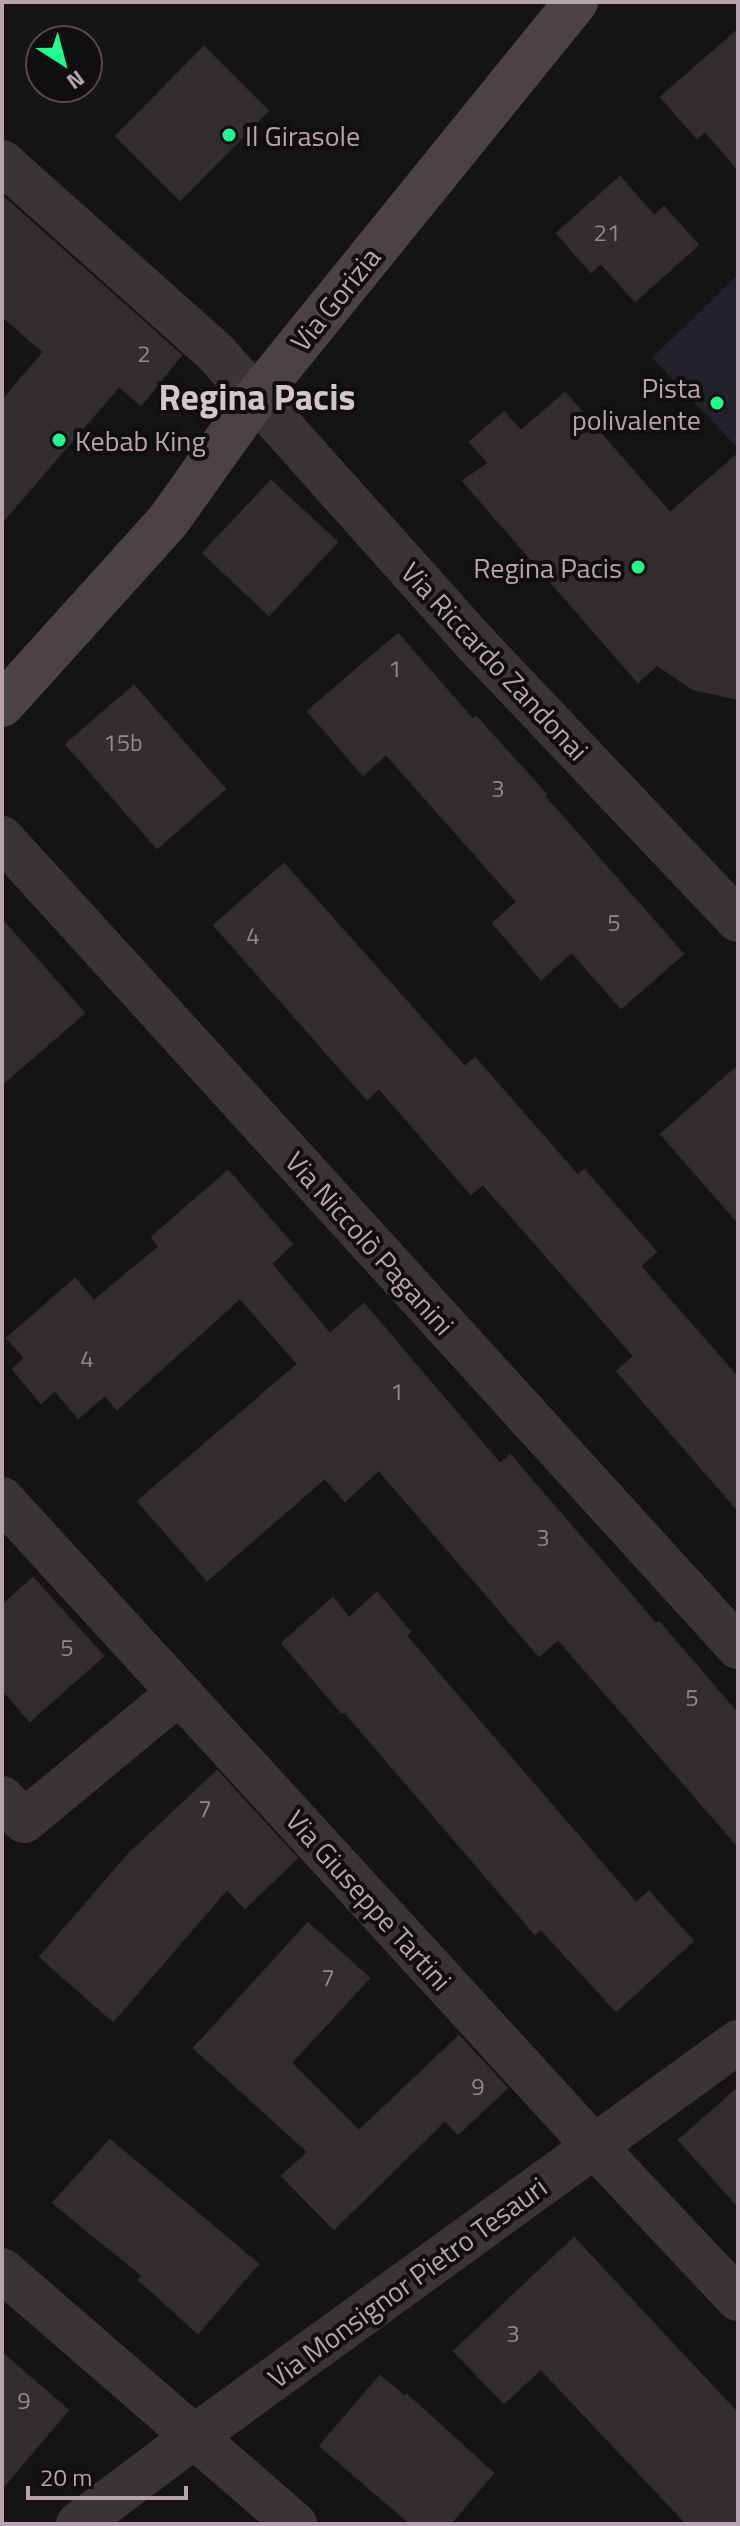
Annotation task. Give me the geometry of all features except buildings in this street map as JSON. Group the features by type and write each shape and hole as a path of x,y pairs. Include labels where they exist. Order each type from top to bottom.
{"main road":[{"name":"Via Gorizia","path":"2,705 168,521 257,396 576,2"}],"street":[{"name":"Via Riccardo Zandonai","path":"2,162 215,352 477,645 738,920"},
{"name":"Via Niccolò Paganini","path":"2,838 738,1647"},
{"name":"Via Giuseppe Tartini","path":"2,1499 738,2299"},
{"path":"2,1798 24,1821 179,1693"},
{"name":"Via Monsignor Pietro Tesauri","path":"78,2524 738,2042"},
{"path":"2,2270 295,2524"}],"shaded area":[{"name":"Pista polivalente","path":"738,275 738,448 652,358"}],"place":[{"name":"Il Girasole","path":"229,135"},
{"name":"Pista polivalente","path":"717,403"},
{"name":"Kebab King","path":"59,440"},
{"name":"Regina Pacis","path":"638,567"}],"district":[{"name":"Regina Pacis","path":"257,396"}]}
